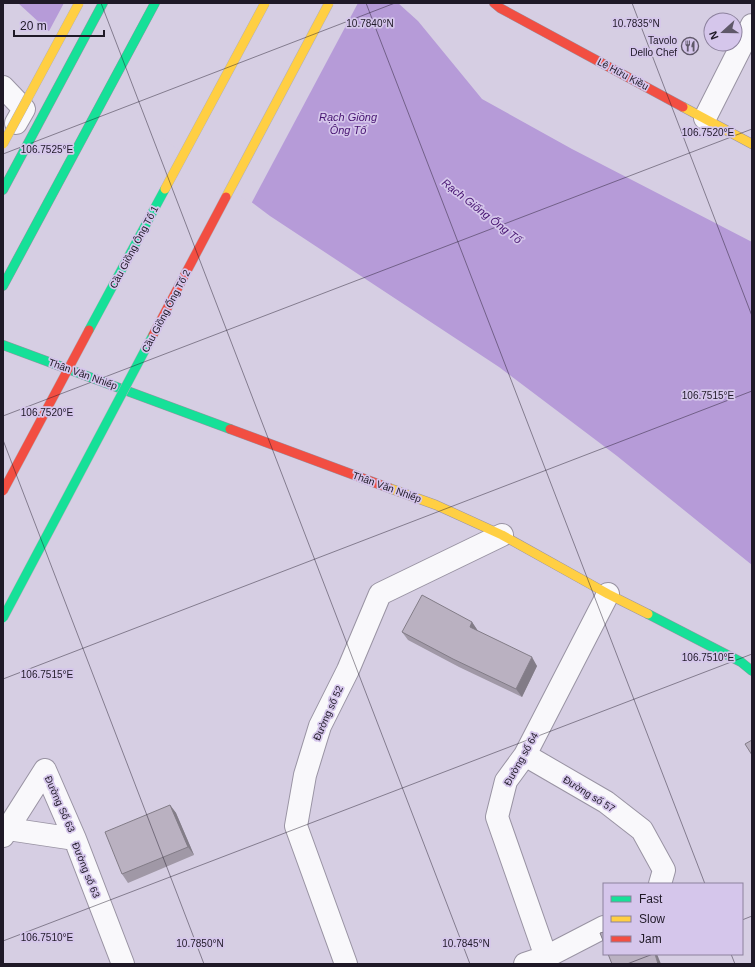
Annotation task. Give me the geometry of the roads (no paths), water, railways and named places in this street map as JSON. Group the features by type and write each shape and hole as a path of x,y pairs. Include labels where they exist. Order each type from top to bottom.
{"main road":[{"path":"3,145 79,3"},
{"path":"3,190 103,3"},
{"path":"3,286 155,3"},
{"name":"Cầu Giồng Ông Tố 1","path":"3,491 265,3"},
{"name":"Cầu Giồng Ống Tố 2","path":"3,618 329,3"},
{"name":"Lê Hữu Kiều","path":"499,5 752,144"},
{"name":"Thân Văn Nhiếp","path":"3,345 436,506 502,535 608,594 741,662 752,671"}],"street":[{"path":"705,118 752,25"},
{"path":"3,87 24,109 3,145"},
{"name":"Đường số 52","path":"346,964 296,826 305,775 320,726 348,670 380,594 502,535"},
{"name":"Đường số 64","path":"546,956 497,817 506,782 524,755 608,594"},
{"name":"Đường số 57","path":"524,755 606,802 642,830 664,870 660,883"},
{"name":"Đường Số 63","path":"5,832 45,770 76,839"},
{"name":"Đường số 63","path":"5,832 76,839 123,964"},
{"path":"525,964 546,956 603,928"}],"water":[{"name":"Rạch Giồng Ông Tố","path":"18,3 398,3 418,21 482,99 572,149 752,242 752,565 617,456 499,367 270,216 161,134"}],"place":[{"name":"Tavolo Dello Chef","path":"690,46"}],"water label":[{"name":"Rạch Giống Ống Tố","path":"482,211"}]}
